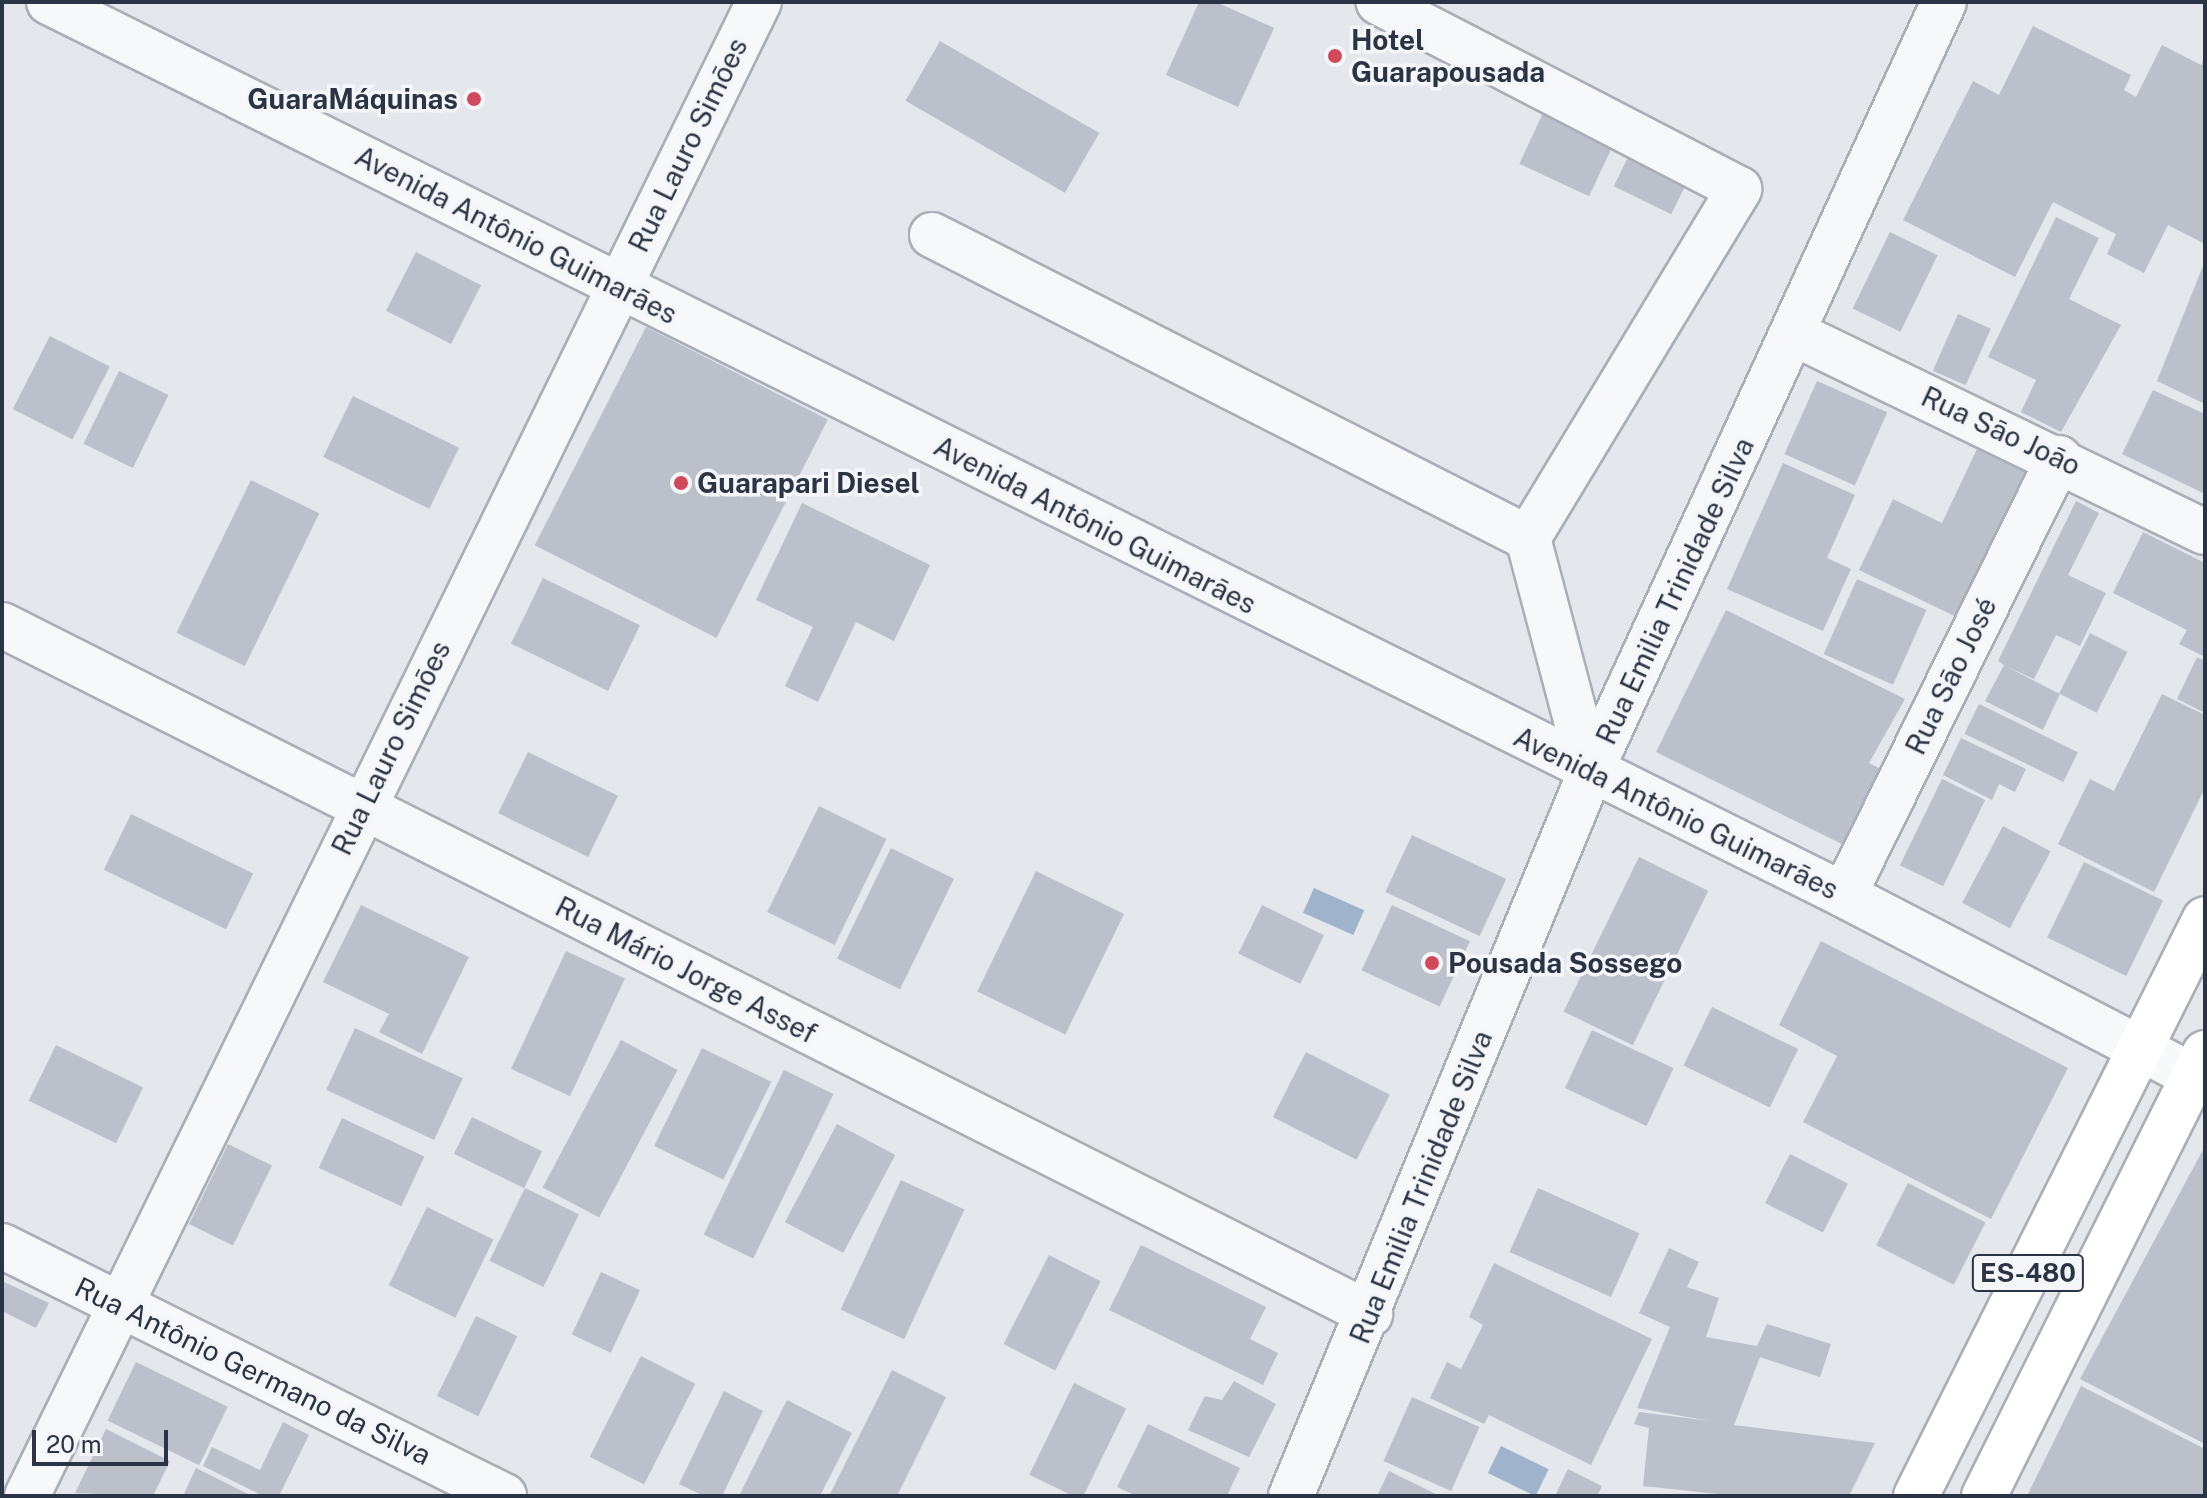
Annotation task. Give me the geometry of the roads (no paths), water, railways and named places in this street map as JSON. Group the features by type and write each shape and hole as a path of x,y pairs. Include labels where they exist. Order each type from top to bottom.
{"main road":[{"name":"ES-480","path":"1916,1496 2205,919"},
{"name":"ES-480","path":"1984,1496 2201,1071"}],"street":[{"name":"Avenida Antônio Guimarães","path":"49,2 1590,773 1844,895 2140,1049 2201,1071"},
{"name":"Rua Lauro Simões","path":"27,1496 124,1307 362,806 759,2"},
{"path":"1379,2 1739,189 1528,538 1590,773"},
{"name":"Rua Emilia Trinidade Silva","path":"1291,1496 1370,1314 1590,773 1795,334 1944,2"},
{"path":"932,235 1528,538"},
{"name":"Rua São João","path":"1795,334 2059,458 2205,532"},
{"name":"Rua São José","path":"1844,895 2059,458"},
{"name":"Rua Mário Jorge Assef","path":"2,625 1370,1314"},
{"name":"Rua Antônio Germano da Silva","path":"2,1246 504,1496"}],"water":[{"path":"1314,888 1364,910 1353,935 1303,913"},
{"path":"1501,1446 1549,1469 1536,1496 1488,1473"}],"place":[{"name":"Hotel Guarapousada","path":"1335,56"},
{"name":"GuaraMáquinas","path":"474,99"},
{"name":"Guarapari Diesel","path":"681,483"},
{"name":"Pousada Sossego","path":"1432,963"}]}
